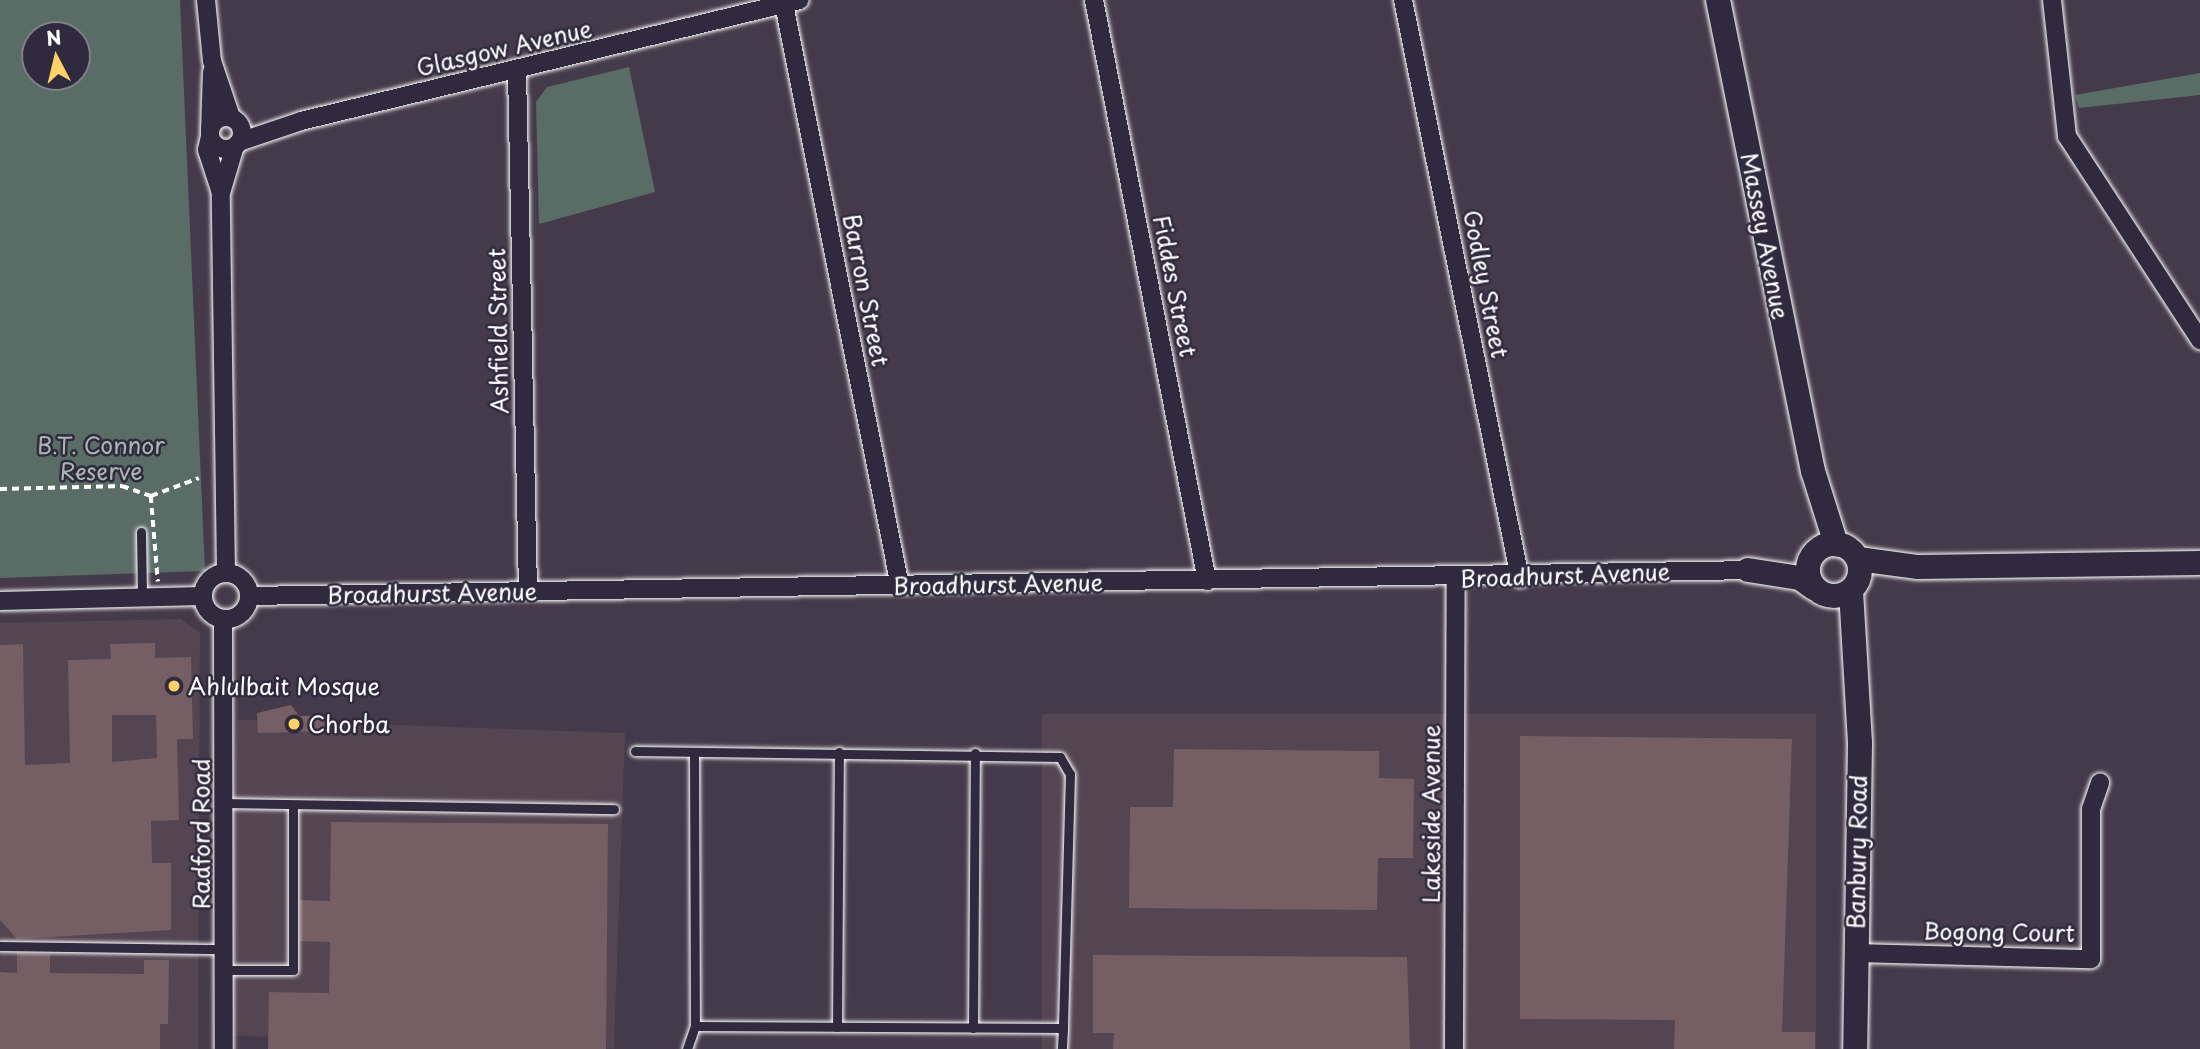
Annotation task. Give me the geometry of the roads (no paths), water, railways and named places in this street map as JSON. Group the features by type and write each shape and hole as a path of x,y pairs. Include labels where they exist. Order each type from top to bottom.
{"street":[{"path":"206,0 212,61 207,150 221,193 226,573"},
{"name":"Fiddes Street","path":"1094,0 1207,582"},
{"name":"Godley Street","path":"1403,0 1520,578"},
{"name":"Massey Avenue","path":"1718,0 1813,471 1820,551 1807,573 1842,583"},
{"path":"2052,0 2067,136 2200,340"},
{"name":"Glasgow Avenue","path":"237,144 300,121 792,2"},
{"name":"Barron Street","path":"792,2 900,586"},
{"path":"212,61 234,120 237,144 221,193"},
{"name":"Ashfield Street","path":"517,70 528,590"},
{"path":"210,134 217,119 234,120"},
{"name":"Glasgow Avenue","path":"234,120 300,121"},
{"path":"210,134 220,148 237,144"},
{"path":"1820,551 1842,583"},
{"name":"Broadhurst Avenue","path":"249,596 1520,578 1748,569 1820,551"},
{"name":"Broadhurst Avenue","path":"1748,569 1842,583 1917,567 2200,562"},
{"path":"226,573 245,583 249,596 244,611 223,620 211,614 202,596 206,582 226,573"},
{"name":"Lakeside Avenue","path":"1454,1049 1456,579"},
{"name":"Banbury Road","path":"1842,583 1860,744 1855,1049"},
{"path":"0,601 202,596"},
{"name":"Radford Road","path":"223,620 226,803 224,1049"},
{"name":"Bogong Court","path":"1855,953 2091,959 2091,809 2101,783"}],"lane":[{"path":"141,532 150,598"},
{"path":"635,751 1044,753 1060,757 1070,774 1062,1049"},
{"path":"687,1049 695,1026 694,751"},
{"path":"837,1027 839,752"},
{"path":"973,1028 975,753"},
{"path":"226,803 614,809"},
{"path":"225,970 293,970 293,805"},
{"path":"0,946 225,949"},
{"path":"695,1026 1063,1028"}],"place":[{"name":"Ahlulbait Mosque","path":"174,686"},
{"name":"Chorba","path":"294,724"}],"park label":[{"name":"B.T. Connor Reserve","path":"101,458"}]}
